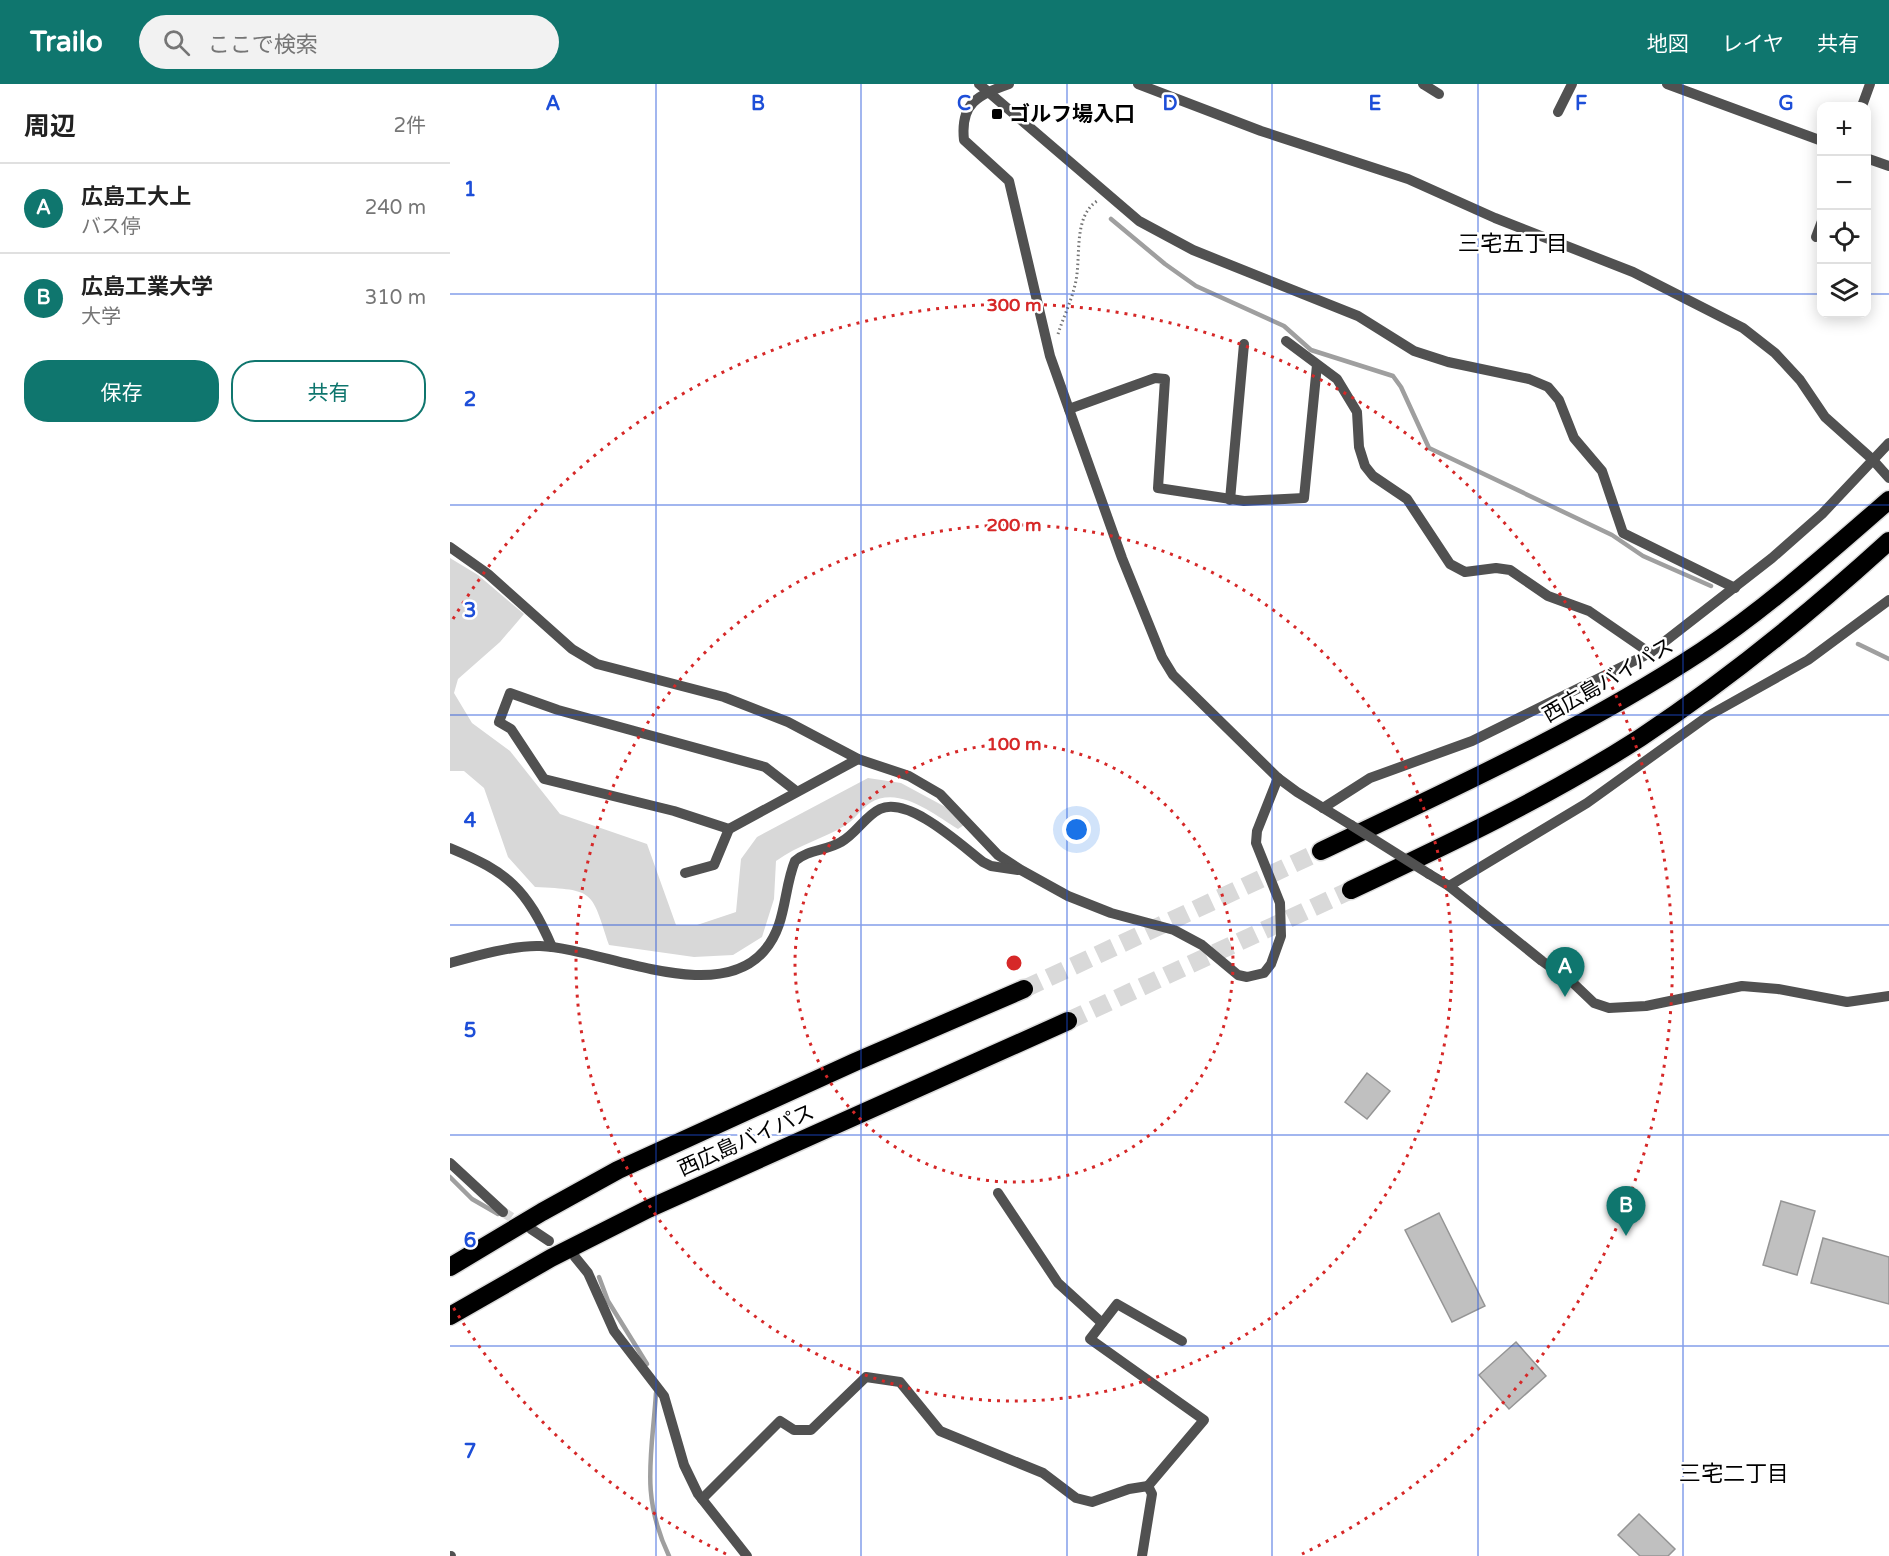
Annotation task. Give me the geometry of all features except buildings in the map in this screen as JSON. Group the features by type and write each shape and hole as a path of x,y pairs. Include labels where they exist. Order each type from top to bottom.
{"highway":[{"name":"西広島バイパス","path":"1321,851 1521,756 1629,696 1704,650 1804,573 1889,500"},
{"path":"1351,890 1468,835 1638,738 1718,684 1820,604 1889,541"},
{"name":"西広島バイパス","path":"450,1267 618,1170 855,1062 1023,989"},
{"name":"西広島バイパス","path":"450,1316 551,1258 648,1209 1068,1021"}],"street":[{"path":"979,84 1075,169 1139,221 1193,250 1358,316 1414,351 1448,362 1529,379 1548,387 1559,400 1574,438 1602,471 1623,533 1735,588"},
{"path":"1009,84 974,99 967,109 964,136 969,148 998,169 1009,181 1050,356 1122,558 1162,657 1173,675 1278,778 1449,886 1542,961 1572,982 1594,1003 1609,1008 1637,1008 1742,986 1778,989 1847,1002 1889,996"},
{"path":"1138,84 1261,131 1408,179 1495,218 1633,272 1743,328 1800,380 1825,417 1872,459 1889,478"},
{"path":"1423,84 1439,94"},
{"path":"1558,112 1572,84"},
{"path":"1667,84 1817,140"},
{"path":"1863,102 1870,84"},
{"path":"1871,160 1889,166"},
{"path":"1286,341 1337,379 1358,412 1359,447 1365,466 1373,476 1407,499 1450,564 1464,572 1496,568 1510,570 1548,596 1589,610 1650,653"},
{"path":"1230,500 1244,344"},
{"path":"1069,409 1155,378 1165,379 1158,488 1230,500 1304,498 1317,365"},
{"path":"1323,808 1370,778 1472,741 1650,653 1735,588 1822,514 1889,443"},
{"path":"450,547 488,574 572,650 597,664 695,688 759,710 858,759 909,776 940,794 998,855 1021,870 1068,896 1111,913 1174,930 1202,945 1238,975 1247,977 1264,973 1276,955 1281,936 1281,912 1276,892 1256,843 1257,831 1278,778"},
{"path":"1449,886 1587,803 1708,716 1808,660 1889,600"},
{"path":"729,829 674,812 544,779 511,729 499,722 510,693 558,710 765,767 796,791"},
{"path":"685,873 714,866 729,829 796,791 822,781 858,759"},
{"path":"450,963 537,946 552,947 652,969 693,974 733,970 751,963 765,951 777,932 795,861 811,851 840,843 881,809 896,807 910,811 927,820 983,862 991,866 1021,870"},
{"path":"450,848 510,879 537,912 552,947"},
{"path":"450,1163 503,1212"},
{"path":"998,1193 1058,1283 1102,1323"},
{"path":"531,1229 549,1241"},
{"path":"575,1257 588,1273 614,1331 664,1396 684,1465 702,1499 747,1556"},
{"path":"702,1499 780,1421 794,1430 811,1430 866,1377 900,1382 940,1431 1043,1473 1076,1498 1092,1502 1148,1486 1204,1420 1090,1339 1118,1304 1182,1341"},
{"path":"1142,1556 1152,1494 1148,1486"}],"path":[{"path":"1050,356 1076,284 1079,237 1086,210 1095,202"}],"shaded area":[{"path":"450,558 478,575 524,614 500,642 458,679 454,693 472,723 510,751 560,814 647,844 676,925 697,925 736,912 741,859 757,837 868,778 901,783 951,810 964,825 958,829 927,809 904,799 881,798 867,805 846,825 776,861 774,899 762,937 733,955 694,957 609,945 598,913 588,896 569,890 535,887 508,857 484,788 464,771 450,771"}],"waterway":[{"path":"1111,219 1165,264 1196,286 1284,326 1311,350 1393,376 1401,387 1429,448 1612,535 1643,556 1711,586"},
{"path":"1858,644 1889,659"},
{"path":"450,1177 472,1199 498,1214"},
{"path":"599,1277 608,1301 647,1364"},
{"path":"656,1393 650,1475 651,1494 654,1514 669,1556"}],"tunnel":[{"path":"1024,989 1321,851"},
{"path":"1068,1021 1351,890"},
{"path":"503,1212 525,1226"}],"place":[{"name":"ゴルフ場入口","path":"997,114"},
{"name":"広島工大上","path":"1565,997"},
{"name":"広島工業大学","path":"1626,1236"}],"district":[{"name":"三宅五丁目","path":"1513,243"},
{"name":"三宅二丁目","path":"1734,1473"}]}
